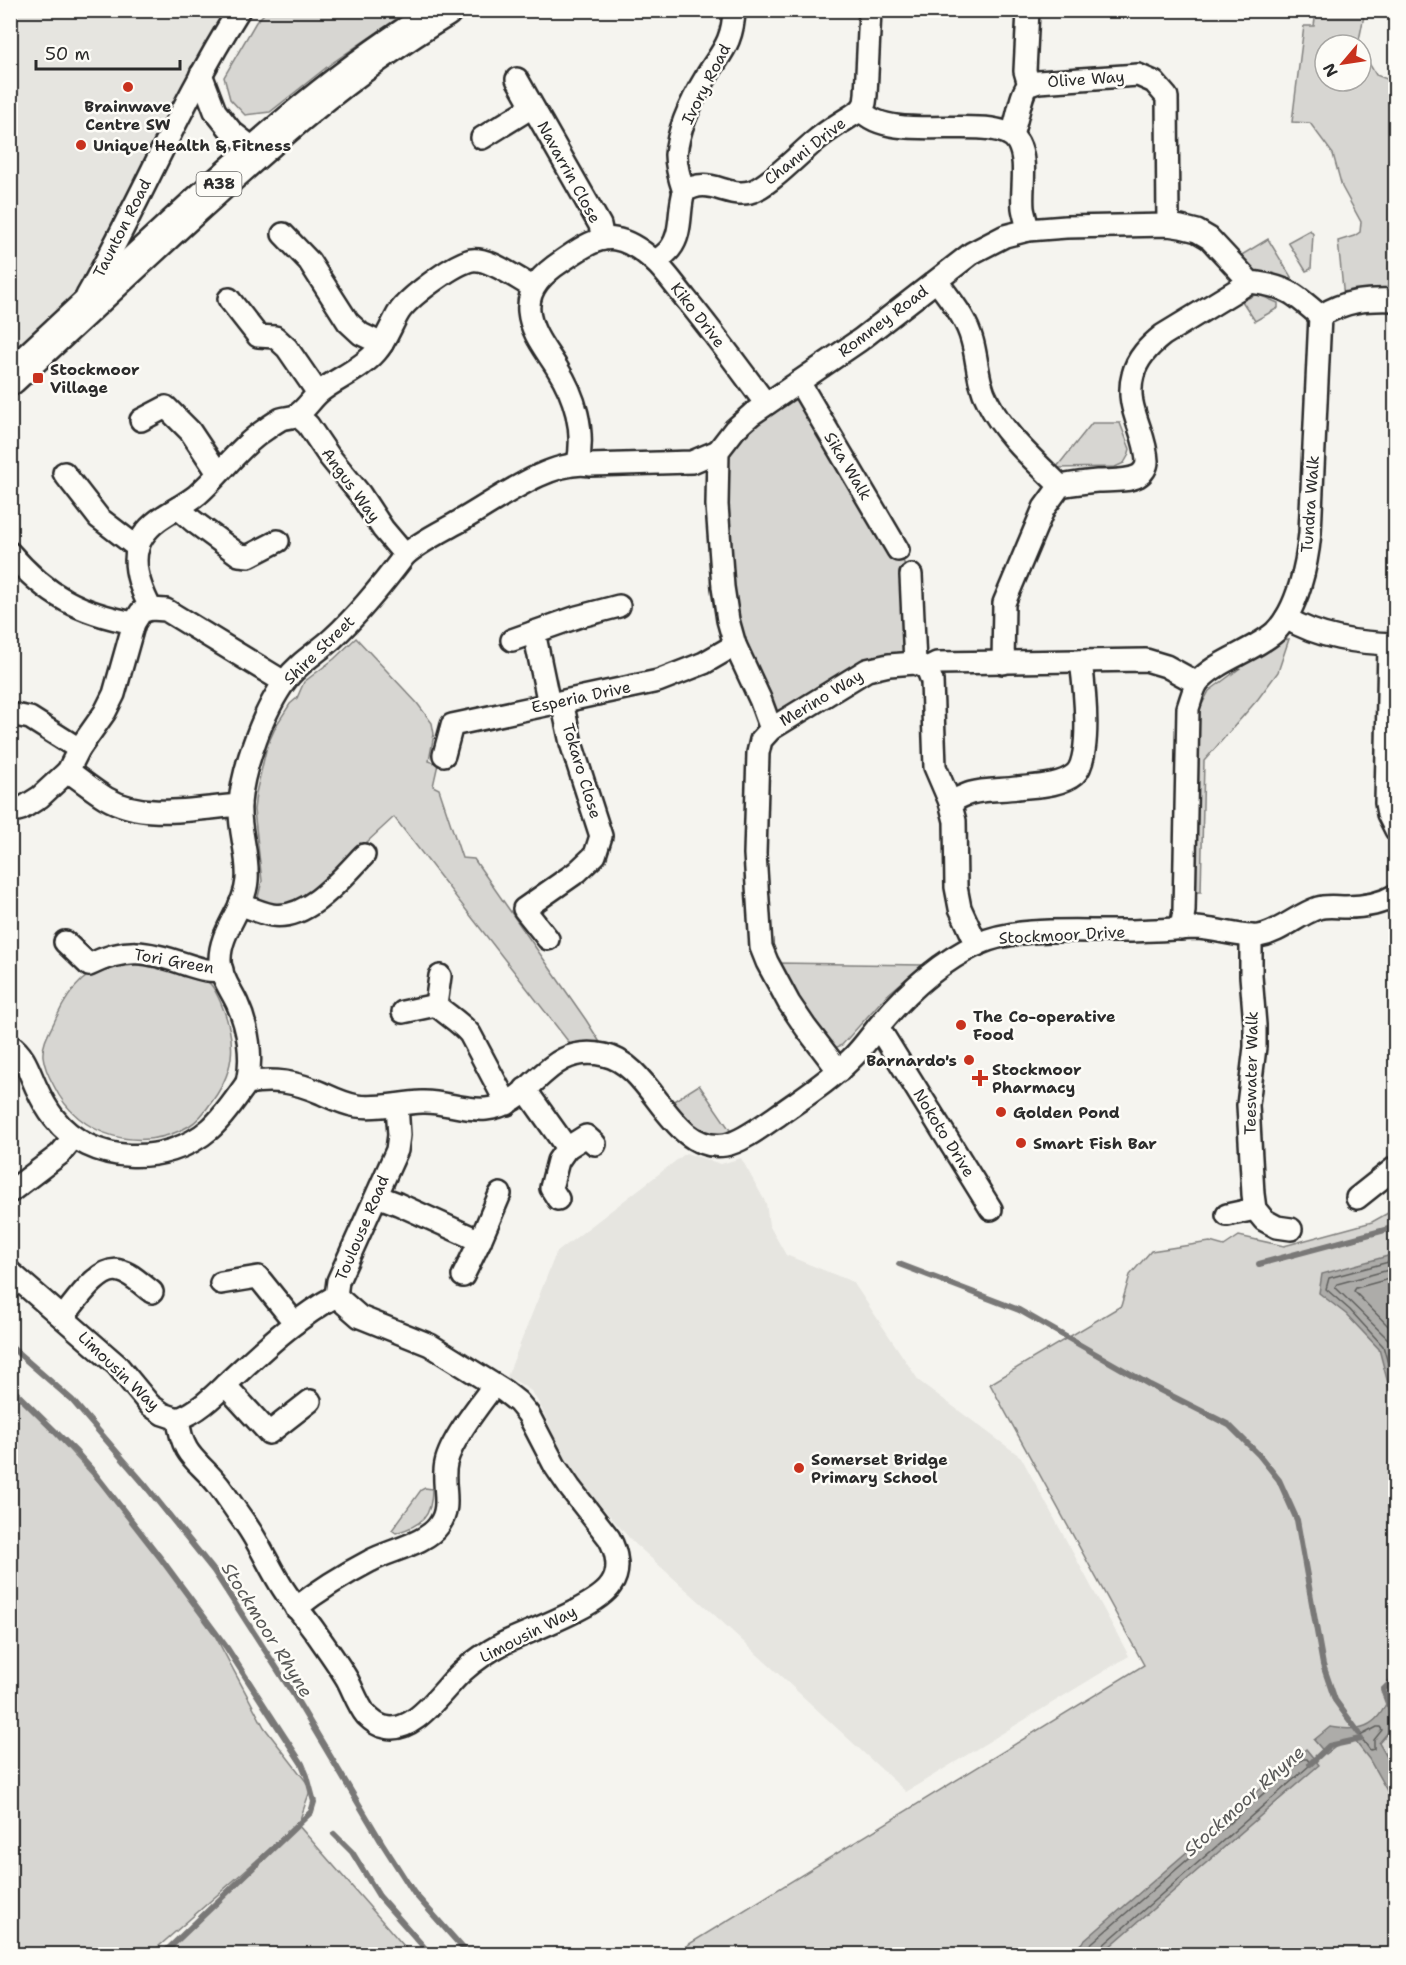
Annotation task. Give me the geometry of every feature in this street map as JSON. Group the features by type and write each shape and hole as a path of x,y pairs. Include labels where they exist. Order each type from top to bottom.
{"main road":[{"name":"Taunton Road","path":"10,378 255,150 347,76 400,37 444,10"}],"street":[{"name":"Taunton Road","path":"75,317 112,251 186,100 239,10"},
{"name":"Ivory Road","path":"684,192 676,157 680,136 705,78 725,49 732,32 734,10"},
{"path":"861,110 865,104 866,95 870,10"},
{"path":"1028,10 1025,71 1029,85"},
{"path":"201,74 215,111 232,132 255,150"},
{"name":"Olive Way","path":"1012,134 1017,123 1023,92 1029,85 1038,82 1138,75 1154,82 1167,97 1168,225"},
{"name":"Navarrin Close","path":"517,79 610,239"},
{"name":"Navarrin Close","path":"482,138 532,107"},
{"name":"Channi Drive","path":"684,192 693,185 708,185 733,192 750,192 765,183 816,140 861,110 873,120 892,125 994,129 1012,134"},
{"path":"1012,134 1022,152 1023,207 1028,230"},
{"path":"655,262 670,249 677,236 681,216 680,204 684,192"},
{"name":"Romney Road","path":"718,451 735,429 766,404 860,340 972,253 1005,236 1028,230 1168,225 1197,231 1209,238 1250,282"},
{"path":"283,234 309,261 348,322 362,334 382,344"},
{"path":"578,463 581,448 577,410 572,392 543,346 530,318 529,308 533,287 550,269 572,254 610,239"},
{"name":"Kiko Drive","path":"610,239 634,246 655,262 709,328 766,404"},
{"path":"151,609 136,569 138,548 142,537 152,526 196,496 233,456 264,430 283,418 297,415 318,393 376,352 400,310 410,300 441,277 470,260 482,260 495,265 533,287"},
{"path":"936,281 964,319 972,340 979,381 988,402 1005,428 1060,486"},
{"path":"1003,663 1004,603 1044,508 1060,486 1124,480 1144,471 1147,463 1130,391 1132,376 1137,364 1152,344 1250,282 1267,284 1294,293 1320,316 1338,306 1352,302 1375,299 1395,300"},
{"path":"229,299 258,336 275,337 287,348 318,393"},
{"name":"Tundra Walk","path":"1197,683 1225,663 1267,639 1277,630 1286,618 1301,581 1308,550 1320,316"},
{"name":"Sika Walk","path":"799,382 898,550"},
{"path":"141,420 166,407 190,431 218,473"},
{"name":"Angus Way","path":"297,415 308,425 329,456 360,494 383,529 405,555"},
{"path":"718,451 717,505 723,587 728,620 735,645 771,729"},
{"name":"Shire Street","path":"247,1083 250,1071 248,1036 244,1019 220,961 226,934 246,891 248,879 240,805 250,755 257,735 284,682 303,662 353,619 405,555 520,484 578,463 590,465 692,462 718,451"},
{"path":"64,473 99,518 138,548"},
{"path":"178,508 239,555 249,555 278,541"},
{"path":"10,553 31,576 66,602 93,613 135,623"},
{"path":"911,575 921,666 932,681 935,767 950,802 955,821 956,887 960,909 977,945"},
{"path":"512,640 619,606"},
{"path":"10,812 21,809 40,797 68,771 79,749 105,712 114,694 135,623 141,612 151,609 166,610 284,682"},
{"path":"1286,618 1303,628 1331,637 1392,644 1386,803 1395,830"},
{"path":"534,632 556,703"},
{"name":"Esperia Drive","path":"444,755 452,725 658,681 704,663 735,645"},
{"name":"Merino Way","path":"839,1071 789,1003 761,947 755,854 758,753 761,740 771,729 867,670 889,665 1146,660 1166,666 1197,683"},
{"path":"950,802 973,792 1046,784 1060,781 1076,773 1082,762 1086,733 1082,661"},
{"path":"1181,929 1185,879 1186,726 1188,708 1197,683"},
{"name":"Tokaro Close","path":"548,939 524,909 577,872 595,855 601,836 556,703"},
{"path":"10,714 30,718 79,749"},
{"path":"68,771 106,798 143,809 164,812 240,805"},
{"path":"240,904 272,915 290,914 302,910 323,895 364,855"},
{"path":"1251,936 1272,932 1318,908 1359,907 1375,904 1395,895"},
{"name":"Stockmoor Drive","path":"507,1104 550,1067 573,1054 588,1052 608,1055 633,1070 688,1134 707,1145 729,1145 766,1124 839,1071 912,989 939,968 992,938 1033,933 1209,928 1251,936"},
{"name":"Teeswater Walk","path":"1251,936 1255,1047 1248,1105 1255,1209"},
{"name":"Tori Green","path":"65,942 89,964 117,953 131,953 161,957 209,971 222,970"},
{"path":"436,1005 440,976"},
{"path":"403,1011 436,1005"},
{"path":"10,1045 21,1055 44,1103 54,1118 73,1138 91,1147 121,1155 141,1156 165,1152 196,1139 211,1128 247,1083 266,1080 302,1085 357,1106 424,1102 465,1109 486,1109 507,1104 470,1034 436,1005"},
{"name":"Nokoto Drive","path":"878,1027 991,1209"},
{"path":"525,1089 567,1148"},
{"name":"Toulouse Road","path":"178,1419 188,1415 212,1397 318,1305 336,1296 338,1281 397,1150 399,1135 396,1105"},
{"path":"558,1199 551,1188 558,1161 567,1148 586,1136 595,1144"},
{"path":"10,1192 60,1154 73,1138"},
{"path":"1357,1198 1395,1167"},
{"path":"463,1276 500,1194"},
{"path":"377,1196 480,1241"},
{"path":"1227,1215 1255,1209 1264,1220 1277,1227 1291,1229"},
{"path":"63,1317 89,1285 109,1270 120,1270 152,1292"},
{"name":"Limousin Way","path":"10,1272 117,1365 150,1405 163,1414 178,1419 180,1437 189,1455 218,1485 246,1525 279,1583 336,1661 366,1714 385,1727 397,1728 408,1724 421,1714 441,1696 461,1672 486,1654 600,1597 612,1585 617,1571 617,1559 609,1538 555,1466 528,1414 518,1402 430,1345 360,1317 336,1296"},
{"path":"221,1283 258,1277 295,1323"},
{"path":"225,1385 269,1433 310,1401"},
{"path":"296,1608 370,1561 422,1540 432,1533 444,1516 447,1499 444,1472 449,1452 494,1385"}],"shaded area":[{"path":"11,11 239,11 112,251 11,378"},
{"path":"267,11 408,11 332,63 270,112 245,115 230,99 224,77 256,22"},
{"path":"1316,11 1365,11 1360,33 1313,33 1313,93 1373,93 1373,70 1376,75 1387,79 1395,96 1395,296 1344,298 1338,241 1360,232 1361,222 1342,187 1333,154 1310,123 1292,122 1304,26 1314,26"},
{"path":"1310,230 1313,234 1311,269 1306,271 1288,242"},
{"path":"1268,239 1299,290 1242,270 1235,259"},
{"path":"1257,294 1278,303 1278,308 1255,321 1242,301"},
{"path":"799,382 911,575 915,663 889,665 771,729 728,620 726,439"},
{"path":"1092,423 1120,423 1130,449 1124,463 1115,467 1056,468"},
{"path":"356,638 417,703 432,723 434,734 429,761 438,764 433,786 439,789 462,858 474,859 608,1055 578,1054 394,817 306,896 287,904 257,901 262,881 254,810 267,746 277,724 290,704 297,698 304,682 334,659"},
{"path":"1289,639 1278,672 1258,699 1204,761 1201,892 1191,892 1197,714 1209,691 1277,641"},
{"path":"121,959 177,969 208,982 216,993 225,1014 231,1039 230,1064 226,1076 208,1107 189,1126 151,1139 112,1136 78,1118 65,1104 44,1064 45,1041 68,996 90,974"},
{"path":"776,963 922,965 885,997 842,1045 835,1048 827,1042 811,1022"},
{"path":"699,1085 732,1133 710,1134 695,1130 669,1104"},
{"name":"Somerset Bridge Primary School","path":"686,1153 721,1164 741,1158 766,1203 769,1225 786,1255 853,1282 919,1381 1021,1457 1129,1656 906,1792 632,1541 577,1479 531,1391 507,1377 556,1253"},
{"path":"1395,1209 1395,1954 673,1954 1144,1665 990,1384 1121,1306 1130,1275 1151,1251 1210,1242 1224,1246 1239,1236 1284,1246 1372,1222"},
{"path":"11,1387 120,1505 205,1617 264,1727 311,1788 298,1825 411,1954 162,1954 282,1838 150,1954 11,1954"},
{"path":"432,1489 432,1499 424,1518 413,1527 396,1533 392,1530 421,1490"}],"water":[{"path":"1396,1254 1395,1410 1379,1349 1346,1314 1319,1293 1322,1274"},
{"path":"1392,1697 1395,1724 1379,1743 1395,1771 1395,1805 1369,1759 1355,1741 1342,1742 1326,1754 1314,1740 1330,1727 1350,1729 1366,1726 1378,1716 1388,1699"},
{"path":"1306,1749 1319,1765 1101,1954 1069,1954"}],"waterway":[{"name":"Stockmoor Rhyne","path":"1259,1264 1396,1227"},
{"path":"899,1264 1019,1310 1150,1385 1229,1425 1259,1455 1279,1480 1297,1520 1323,1665 1335,1700 1359,1733"},
{"name":"Stockmoor Rhyne","path":"10,1346 72,1400 145,1485 214,1571 292,1692 414,1893 468,1954"},
{"path":"12,1389 92,1470 227,1648 302,1764 314,1802 311,1812 163,1954"},
{"name":"Stockmoor Rhyne","path":"1389,1706 1383,1690 1396,1677"},
{"name":"Stockmoor Rhyne","path":"1310,1764 1329,1746 1361,1739"},
{"path":"334,1834 352,1852 379,1896 430,1954"}],"place":[{"name":"Brainwave Centre SW","path":"128,87"},
{"name":"Unique Health & Fitness","path":"81,145"},
{"name":"Stockmoor Village","path":"38,378"},
{"name":"The Co-operative Food","path":"961,1025"},
{"name":"Barnardo's","path":"969,1060"},
{"name":"Stockmoor Pharmacy","path":"980,1078"},
{"name":"Golden Pond","path":"1001,1112"},
{"name":"Smart Fish Bar","path":"1021,1143"},
{"name":"Somerset Bridge Primary School","path":"799,1468"}]}
